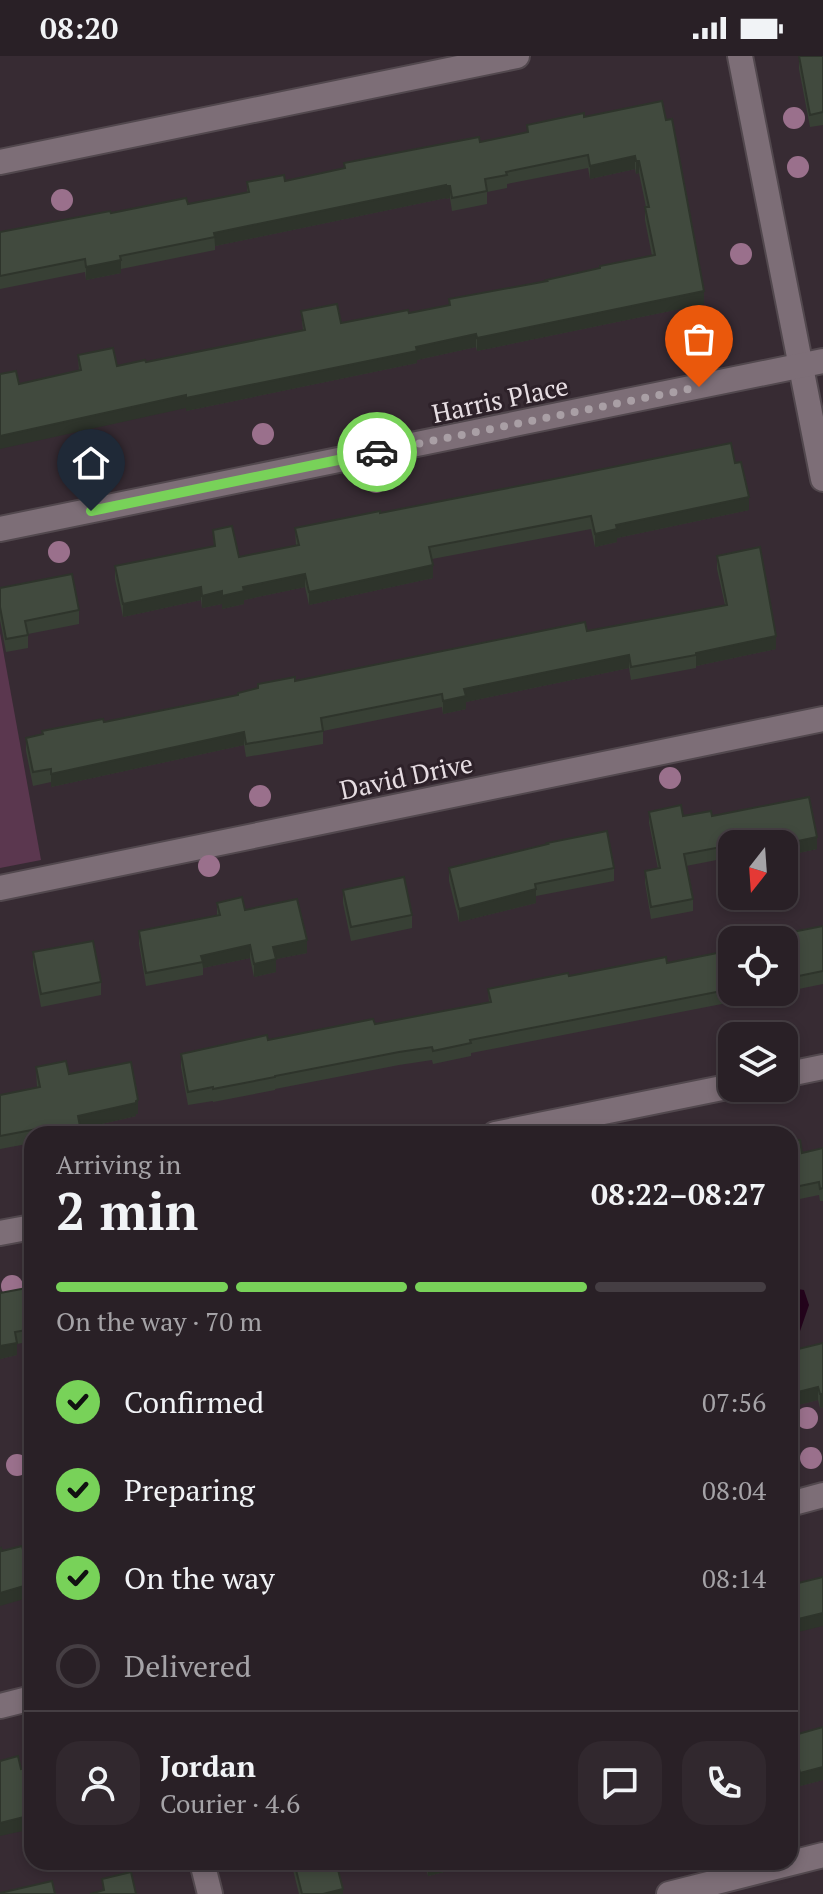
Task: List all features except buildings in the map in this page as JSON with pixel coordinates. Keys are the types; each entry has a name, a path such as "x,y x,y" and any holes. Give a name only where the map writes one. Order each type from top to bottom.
{"street":[{"path":"0,162 517,56"},
{"path":"740,56 812,364 823,479"},
{"name":"Harris Place","path":"0,529 812,364"},
{"name":"David Drive","path":"0,888 823,719"},
{"path":"798,1072 823,1067"},
{"path":"534,1126 718,1089"},
{"path":"0,1233 24,1228"},
{"path":"798,1502 823,1495"},
{"path":"0,1706 24,1700"},
{"path":"798,1861 823,1855"},
{"path":"204,1870 210,1894"},
{"path":"669,1894 764,1870"}],"shaded area":[{"path":"0,633 41,860 0,868"},
{"path":"798,1289 804,1290 809,1305 798,1337"}],"way so far":[{"path":"377,452 699,387"}],"route":[{"path":"91,511 377,452"}]}
